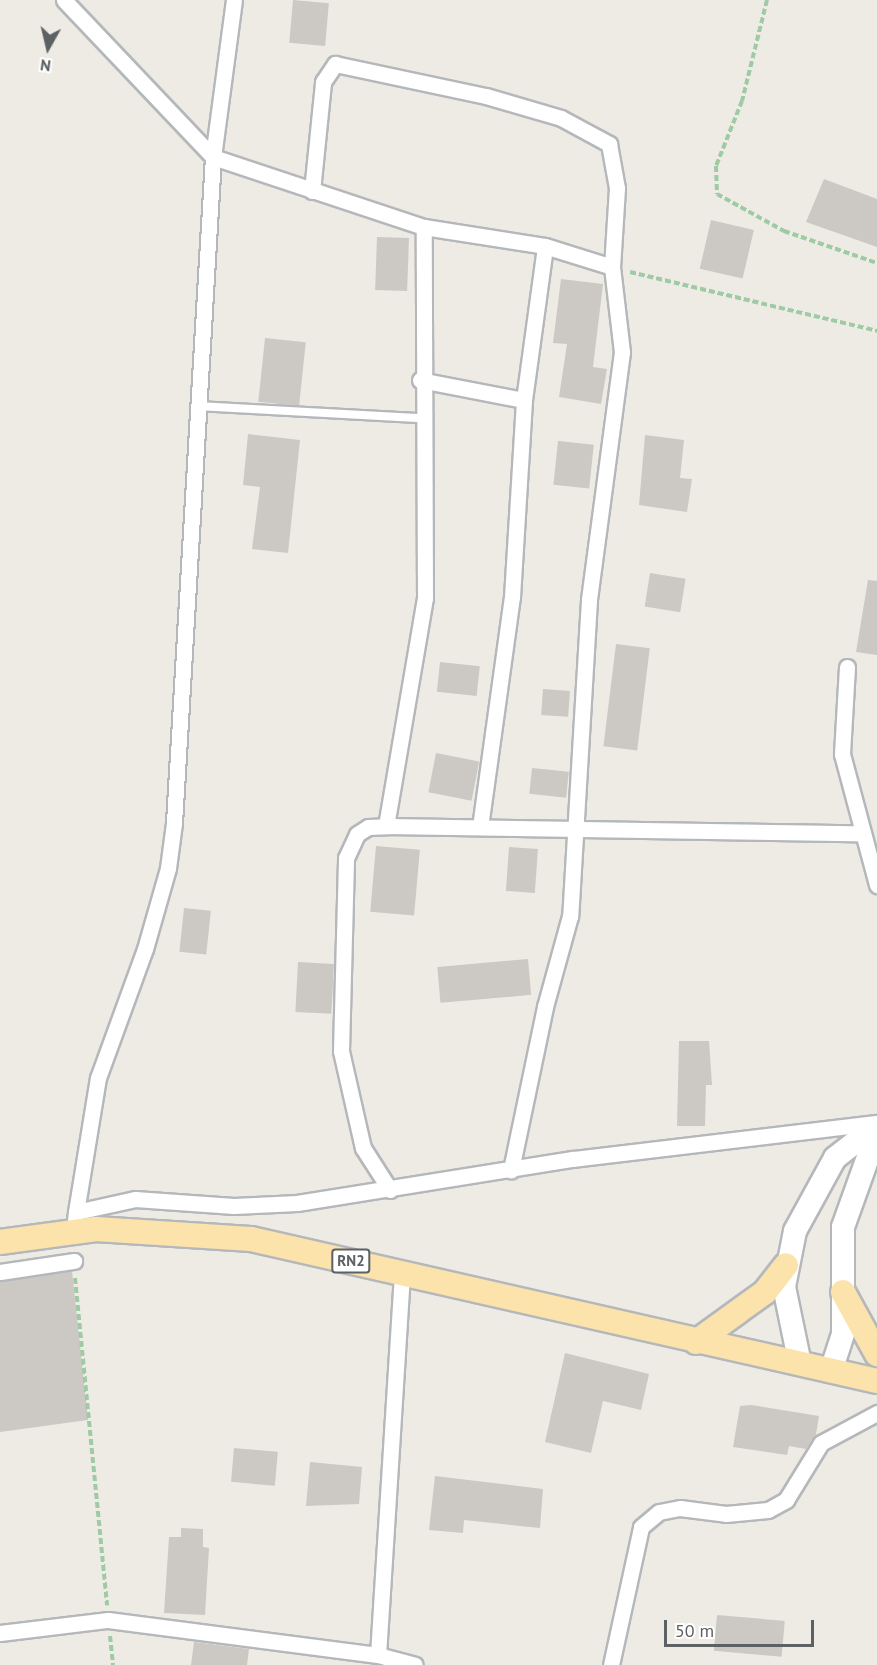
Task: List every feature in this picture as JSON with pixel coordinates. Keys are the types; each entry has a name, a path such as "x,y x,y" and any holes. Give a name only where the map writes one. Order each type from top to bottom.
{"main road":[{"path":"800,1364 785,1307 786,1264 802,1213 827,1167 852,1142 877,1135"},
{"path":"831,1371 843,1333 845,1221 877,1135"},
{"name":"RN2","path":"0,1242 75,1222 192,1231 402,1273 696,1342 877,1381"},
{"path":"696,1342 765,1292 786,1264"},
{"path":"843,1292 877,1354"}],"street":[{"path":"64,0 213,157 424,227 544,246 612,267"},
{"path":"75,1222 98,1078 168,868 182,742 196,406 213,157 234,0"},
{"path":"312,191 324,82 335,64 486,96 561,118 609,144 617,188 612,267 622,352 589,600 570,916 544,1006 511,1170"},
{"path":"386,826 425,598 420,380 424,227"},
{"path":"480,827 512,597 524,400 544,246"},
{"path":"420,380 524,400"},
{"path":"847,666 842,754 877,885"},
{"path":"390,1190 363,1148 348,1096 339,997 346,858 357,834 386,826 862,833"},
{"path":"75,1222 135,1199 234,1206 390,1190 511,1170 877,1123"},
{"path":"0,1272 74,1261"},
{"path":"378,1655 402,1273"},
{"path":"611,1665 641,1527 659,1512 680,1508 726,1514 768,1510 786,1500 821,1443 877,1413"},
{"path":"0,1633 108,1620 378,1655 415,1665"}],"lane":[{"path":"196,406 422,418"}],"path":[{"path":"767,0 742,101 716,166 717,194 784,231 877,263"},
{"path":"612,267 877,331"},
{"path":"74,1261 113,1665"}],"building":[{"path":"293,0 329,3 325,46 289,43"},
{"path":"824,179 877,199 877,247 806,222"},
{"path":"711,220 754,230 743,279 700,269"},
{"path":"377,237 409,238 407,291 375,290"},
{"path":"561,279 603,284 593,367 607,369 601,404 559,397 567,344 553,343"},
{"path":"265,338 306,342 299,406 258,402"},
{"path":"248,434 300,440 288,553 252,549 260,487 243,485"},
{"path":"645,435 684,440 680,478 692,479 687,512 639,505"},
{"path":"558,441 594,445 589,489 553,485"},
{"path":"650,573 686,579 680,612 645,607"},
{"path":"868,580 877,581 877,655 856,652"},
{"path":"616,644 650,648 637,750 603,746"},
{"path":"440,662 480,666 477,696 437,692"},
{"path":"543,689 570,691 568,717 541,715"},
{"path":"436,753 479,761 472,801 428,792"},
{"path":"532,768 569,772 566,798 529,794"},
{"path":"376,846 420,850 414,916 370,912"},
{"path":"509,847 538,849 535,893 506,891"},
{"path":"184,908 211,911 206,955 179,952"},
{"path":"528,959 531,995 440,1003 437,967"},
{"path":"298,962 334,964 331,1014 295,1012"},
{"path":"679,1041 709,1041 712,1085 706,1085 705,1126 677,1126"},
{"path":"72,1271 88,1420 0,1432 0,1282"},
{"path":"565,1353 649,1374 641,1410 603,1401 591,1453 545,1442"},
{"path":"751,1405 819,1416 816,1434 806,1449 789,1446 787,1455 733,1447 740,1406"},
{"path":"234,1448 278,1452 275,1486 231,1482"},
{"path":"310,1462 362,1467 359,1504 306,1506"},
{"path":"435,1476 543,1489 540,1528 464,1520 463,1533 429,1530"},
{"path":"181,1528 203,1529 203,1547 209,1548 205,1615 164,1613 169,1537 181,1537"},
{"path":"717,1615 785,1621 782,1657 714,1651"},
{"path":"194,1642 249,1649 247,1665 191,1665"}]}
